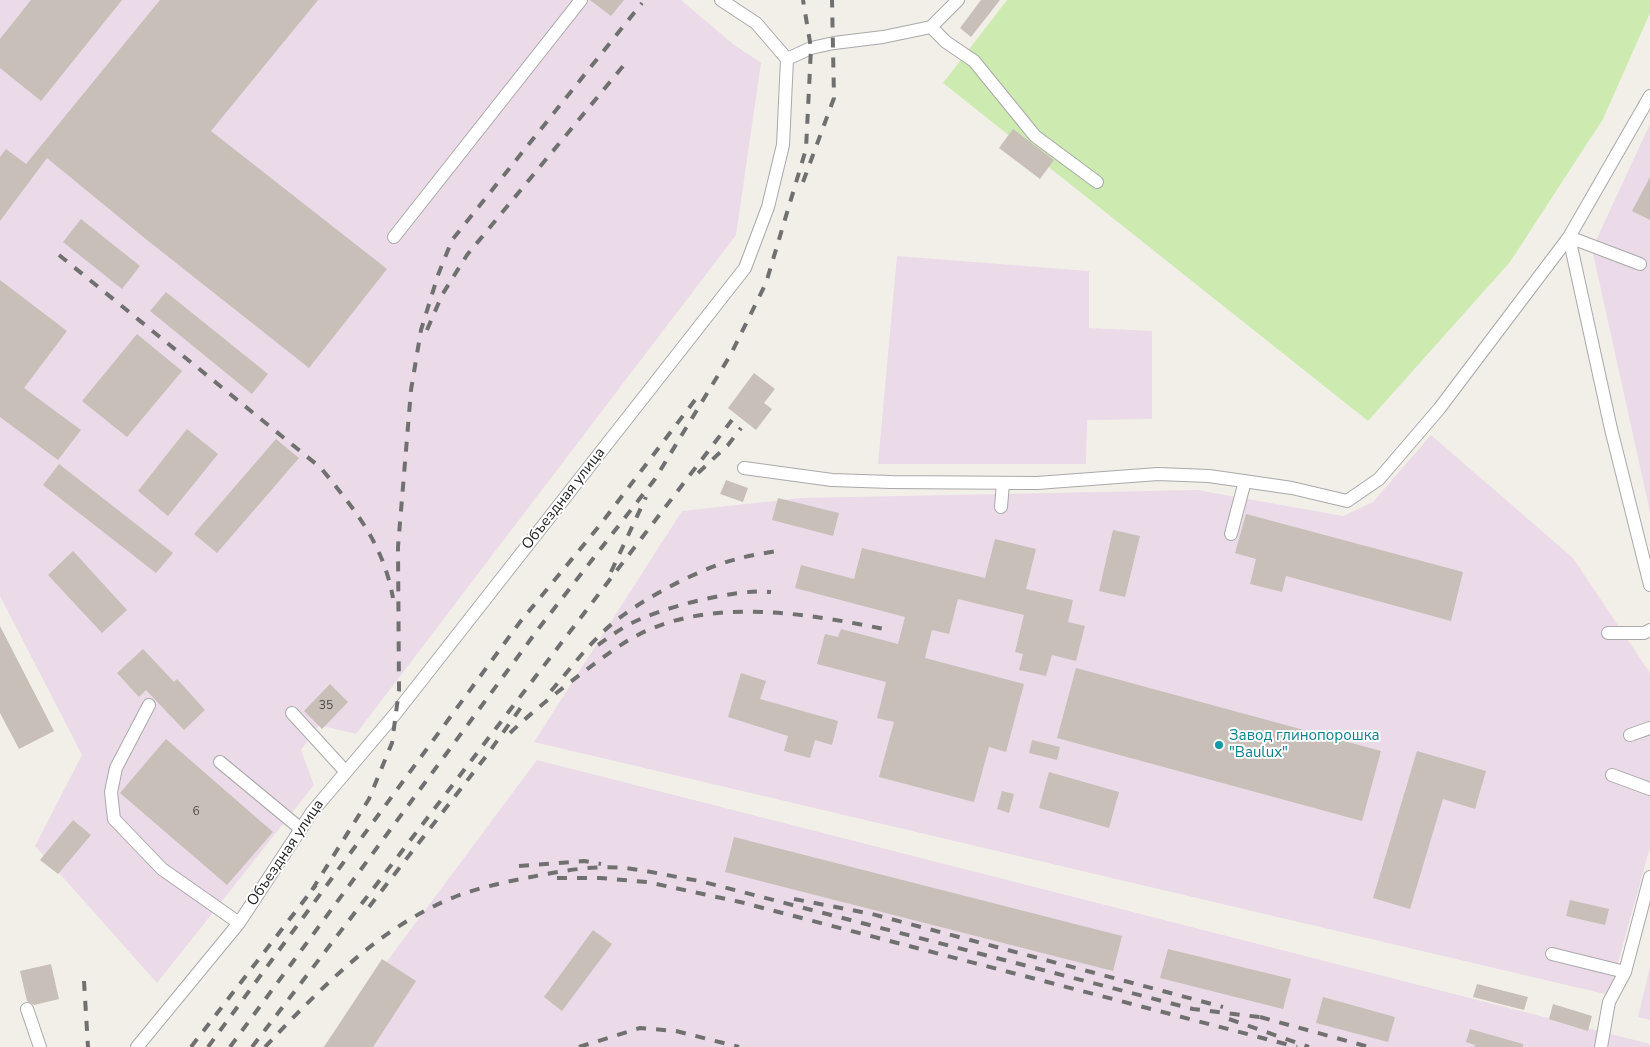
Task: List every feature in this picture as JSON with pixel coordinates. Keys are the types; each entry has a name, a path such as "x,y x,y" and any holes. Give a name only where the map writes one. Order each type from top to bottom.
{"street":[{"path":"394,237 581,0"},
{"path":"722,0 756,22 787,60 811,48 883,37 931,27 958,0"},
{"path":"931,27 946,42 974,61 1035,136 1097,182"},
{"name":"Объездная улица","path":"136,1047 239,923 301,829 396,713 745,268 768,207 784,145 787,60"},
{"path":"744,468 832,480 1003,483 1037,483 1158,474 1209,476 1292,488 1346,500 1379,479 1439,409 1569,237 1650,96"},
{"path":"1569,237 1640,264"},
{"path":"1569,237 1610,429 1650,585"},
{"path":"1231,534 1245,482"},
{"path":"1001,507 1003,483"},
{"path":"1608,633 1644,633 1650,630"},
{"path":"148,705 116,768 111,792 114,819 162,869 239,923"},
{"path":"292,713 346,772"},
{"path":"1630,735 1650,728"},
{"path":"220,762 301,829"},
{"path":"1612,774 1650,789"},
{"path":"1601,1047 1609,1002 1625,972 1650,877"},
{"path":"1552,954 1625,972"},
{"path":"27,1009 40,1047"}],"shaded area":[{"path":"0,0 681,0 733,44 761,63 736,235 356,734 319,725 301,750 314,785 157,983 35,846 82,755 0,596"},
{"path":"1650,124 1650,512 1592,249"},
{"path":"897,256 1089,271 1089,328 1152,331 1152,419 1087,420 1086,464 878,464"},
{"path":"1431,435 1573,558 1650,673 1650,847 1609,995 534,742 682,511 801,498 1197,490 1343,516 1373,502"},
{"path":"537,760 1650,1044 1650,1047 323,1047"},
{"path":"1650,967 1650,1020 1638,1017"}],"green space":[{"path":"1007,0 1650,0 1650,13 1603,119 1510,262 1368,421 943,83"}],"building":[{"path":"31,0 122,0 41,101 0,68 0,39"},
{"path":"160,0 318,0 211,131 387,269 309,368 47,158 0,221 0,157 6,149 26,164"},
{"path":"590,0 624,0 611,16"},
{"path":"981,0 1000,0 971,37 960,28"},
{"path":"1013,129 1054,160 1040,179 999,148"},
{"path":"1650,177 1650,220 1632,211"},
{"path":"81,219 140,266 122,289 63,242"},
{"path":"0,280 67,331 24,388 81,430 58,460 0,417"},
{"path":"166,292 268,374 252,394 150,311"},
{"path":"137,334 182,371 127,437 82,401"},
{"path":"754,373 775,389 764,403 772,409 756,430 728,408"},
{"path":"187,429 218,454 168,516 138,491"},
{"path":"276,439 299,458 217,553 194,534"},
{"path":"59,464 173,553 156,573 43,485"},
{"path":"726,480 748,488 743,502 720,494"},
{"path":"778,498 839,513 833,536 772,520"},
{"path":"1246,514 1463,572 1451,621 1286,576 1282,592 1250,584 1256,559 1235,553"},
{"path":"1113,530 1140,536 1125,597 1099,591"},
{"path":"995,539 1036,549 1026,589 1073,600 1068,622 1085,626 1076,661 1052,655 1046,676 1019,670 1023,654 1015,652 1024,615 958,599 949,634 932,630 925,658 1024,684 1006,752 989,747 974,802 879,777 894,722 877,718 886,682 817,664 825,634 838,637 841,629 898,644 905,617 795,588 801,565 854,579 862,548 985,578"},
{"path":"73,551 127,610 102,633 48,575"},
{"path":"0,626 54,731 19,749 0,713"},
{"path":"143,649 174,682 177,679 205,710 184,730 146,690 139,697 117,673"},
{"name":"Завод глинопорошка \"Baulux\"","path":"1076,668 1381,751 1362,821 1057,738"},
{"path":"741,673 766,681 760,699 838,721 832,745 815,740 810,758 784,751 788,736 728,717"},
{"path":"330,684 348,702 322,729 304,711"},
{"path":"166,739 273,832 227,885 120,793"},
{"path":"1032,740 1060,747 1057,760 1029,753"},
{"path":"1417,751 1486,771 1475,809 1443,799 1410,909 1373,898"},
{"path":"1049,772 1119,792 1109,828 1039,808"},
{"path":"1002,791 1014,794 1009,813 997,809"},
{"path":"73,820 91,835 58,874 40,860"},
{"path":"734,837 1122,936 1113,971 725,872"},
{"path":"1570,900 1609,909 1605,925 1566,916"},
{"path":"593,930 612,944 562,1011 544,997"},
{"path":"1168,949 1291,979 1283,1009 1160,978"},
{"path":"382,959 416,981 373,1047 324,1047"},
{"path":"51,964 59,999 34,1005 27,1001 20,971"},
{"path":"1477,984 1528,997 1524,1010 1473,997"},
{"path":"1323,997 1395,1017 1388,1042 1316,1023"},
{"path":"1553,1004 1592,1016 1588,1031 1549,1019"},
{"path":"1470,1029 1523,1044 1523,1047 1474,1047 1475,1045 1466,1042"}],"railway":[{"path":"230,1047 539,628 655,479 731,354 766,283 806,149 811,48 803,0"},
{"path":"803,182 834,98 832,0"},
{"path":"312,890 369,799 392,743 399,690 398,547 411,390 421,330 438,275 452,240 642,3"},
{"path":"427,330 442,295 467,255 624,65"},
{"path":"59,255 321,468 356,513 375,544 382,560 393,598"},
{"path":"208,1047 520,622 600,525 695,400"},
{"path":"252,1047 732,420"},
{"path":"698,473 728,445 741,428"},
{"path":"611,572 646,497"},
{"path":"551,691 600,635 618,619 644,601 691,576 723,563 782,550"},
{"path":"598,645 628,625 678,606 738,593 771,592"},
{"path":"510,733 528,716 615,649 646,631 674,621 703,615 764,612 825,618 884,629"},
{"path":"369,907 487,755 522,706"},
{"path":"519,866 584,861 601,864"},
{"path":"265,1047 330,981 353,961 377,941 429,909 457,896 494,885 554,873 601,867 634,869 700,881 1193,1009 1267,1018"},
{"path":"557,878 600,878 647,882 740,902 1297,1047"},
{"path":"191,1047 316,885"},
{"path":"794,899 872,914 1223,1007"},
{"path":"84,981 88,1047"},
{"path":"1260,1017 1369,1047"},
{"path":"1229,1019 1309,1047"},
{"path":"579,1047 640,1028 676,1031 739,1047"}],"place":[{"name":"Завод глинопорошка \"Baulux\"","path":"1219,745"}]}
